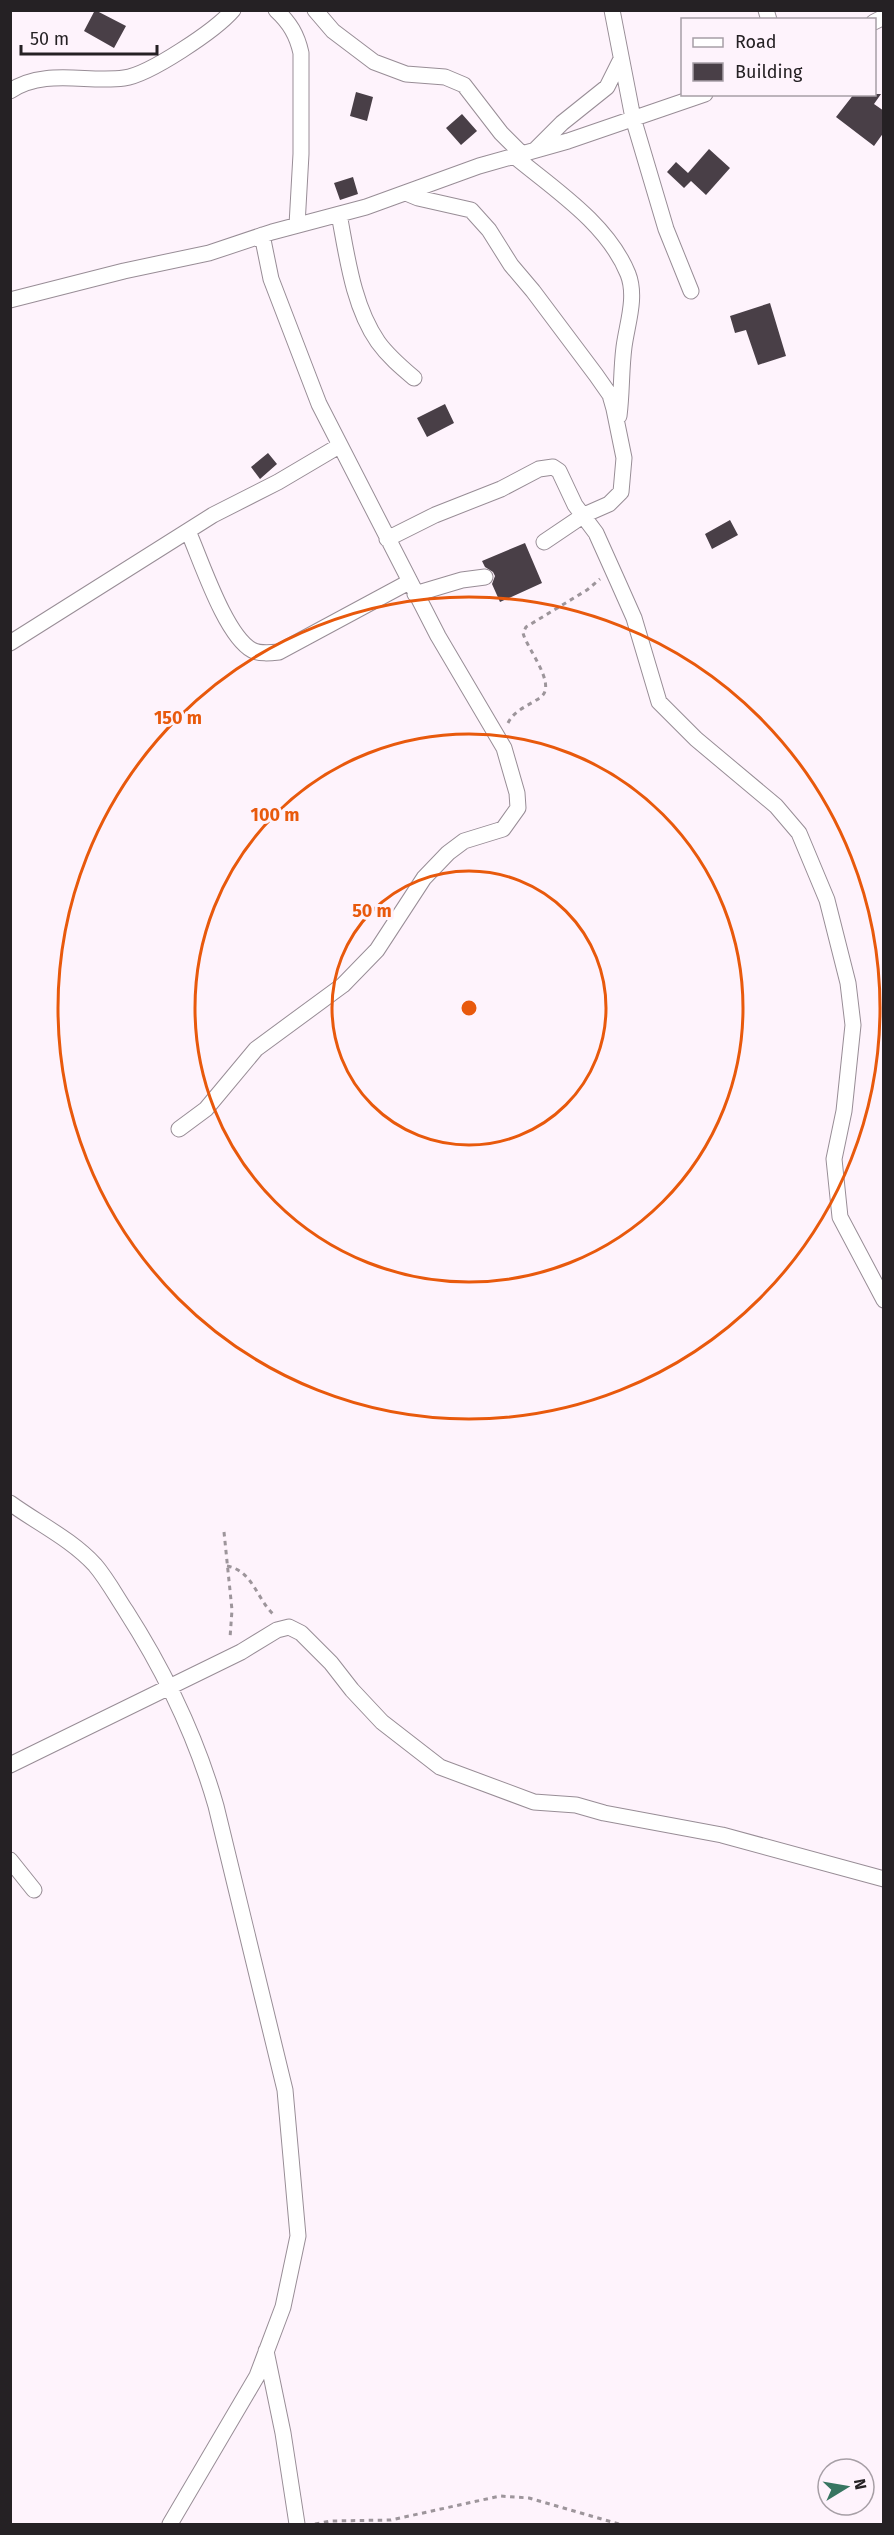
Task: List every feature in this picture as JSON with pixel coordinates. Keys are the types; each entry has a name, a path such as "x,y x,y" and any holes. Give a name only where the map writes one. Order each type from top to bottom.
{"street":[{"path":"10,91 41,80 67,78 105,80 138,75 158,66 228,16 233,10"},
{"path":"276,10 289,22 301,53 301,154 297,225"},
{"path":"315,10 333,31 374,62 406,74 445,77 464,85 501,133 608,240 628,274 631,301 624,349 618,428"},
{"path":"612,10 633,118 666,229 691,291"},
{"path":"523,154 608,87 621,59"},
{"path":"10,300 124,271 208,253 262,235 339,214 699,96"},
{"path":"406,192 432,202 462,206 471,210 481,220 511,265 610,395 624,458 621,492 609,504 584,515 544,542"},
{"path":"339,214 353,281 368,321 394,361 414,378"},
{"path":"179,1129 206,1109 256,1049 343,985 377,950 424,878 448,852 464,841 503,829 518,808 517,793 502,744 412,588 319,404 271,279 262,235"},
{"path":"10,644 188,531 339,446"},
{"path":"387,539 435,515 465,505 547,466 553,466 559,471 575,505 596,533 634,618 659,702 704,747 776,806 799,833 827,900 848,983 853,1025 844,1111 834,1159 840,1217 884,1300"},
{"path":"188,531 227,621 241,641 253,651 279,652 412,588 485,577"},
{"path":"10,1503 51,1528 95,1566 143,1638 183,1714 207,1776 285,2090 298,2236 283,2307 256,2376 170,2524"},
{"path":"10,1765 226,1660 277,1630 291,1628 301,1633 331,1663 382,1722 440,1767 534,1802 576,1805 604,1814 722,1835 884,1879"},
{"path":"10,1860 34,1890"},
{"path":"266,2351 283,2433 297,2524"}],"path":[{"path":"502,744 510,719 518,711 544,695 546,688 541,668 526,644 523,633 526,627 598,582 609,562"},
{"path":"224,1532 233,1618 226,1660"},
{"path":"227,1566 244,1573 267,1608 291,1628"},
{"path":"315,2524 331,2521 391,2520 500,2496 529,2498 619,2524"}],"building":[{"path":"95,10 126,26 114,48 84,31"},
{"path":"356,92 373,97 367,121 350,116"},
{"path":"881,94 874,104 884,111 884,132 874,146 836,117 852,96"},
{"path":"462,114 477,131 461,145 446,128"},
{"path":"709,149 730,168 706,195 691,181 684,188 667,172 676,162 688,173"},
{"path":"353,177 358,194 340,200 334,183"},
{"path":"770,303 786,356 758,365 746,330 735,333 730,316"},
{"path":"445,404 454,423 427,437 417,418"},
{"path":"268,453 277,464 260,479 251,467"},
{"path":"730,520 738,535 712,549 705,534"},
{"path":"525,543 542,583 500,602 492,584 495,576 482,561"}]}
